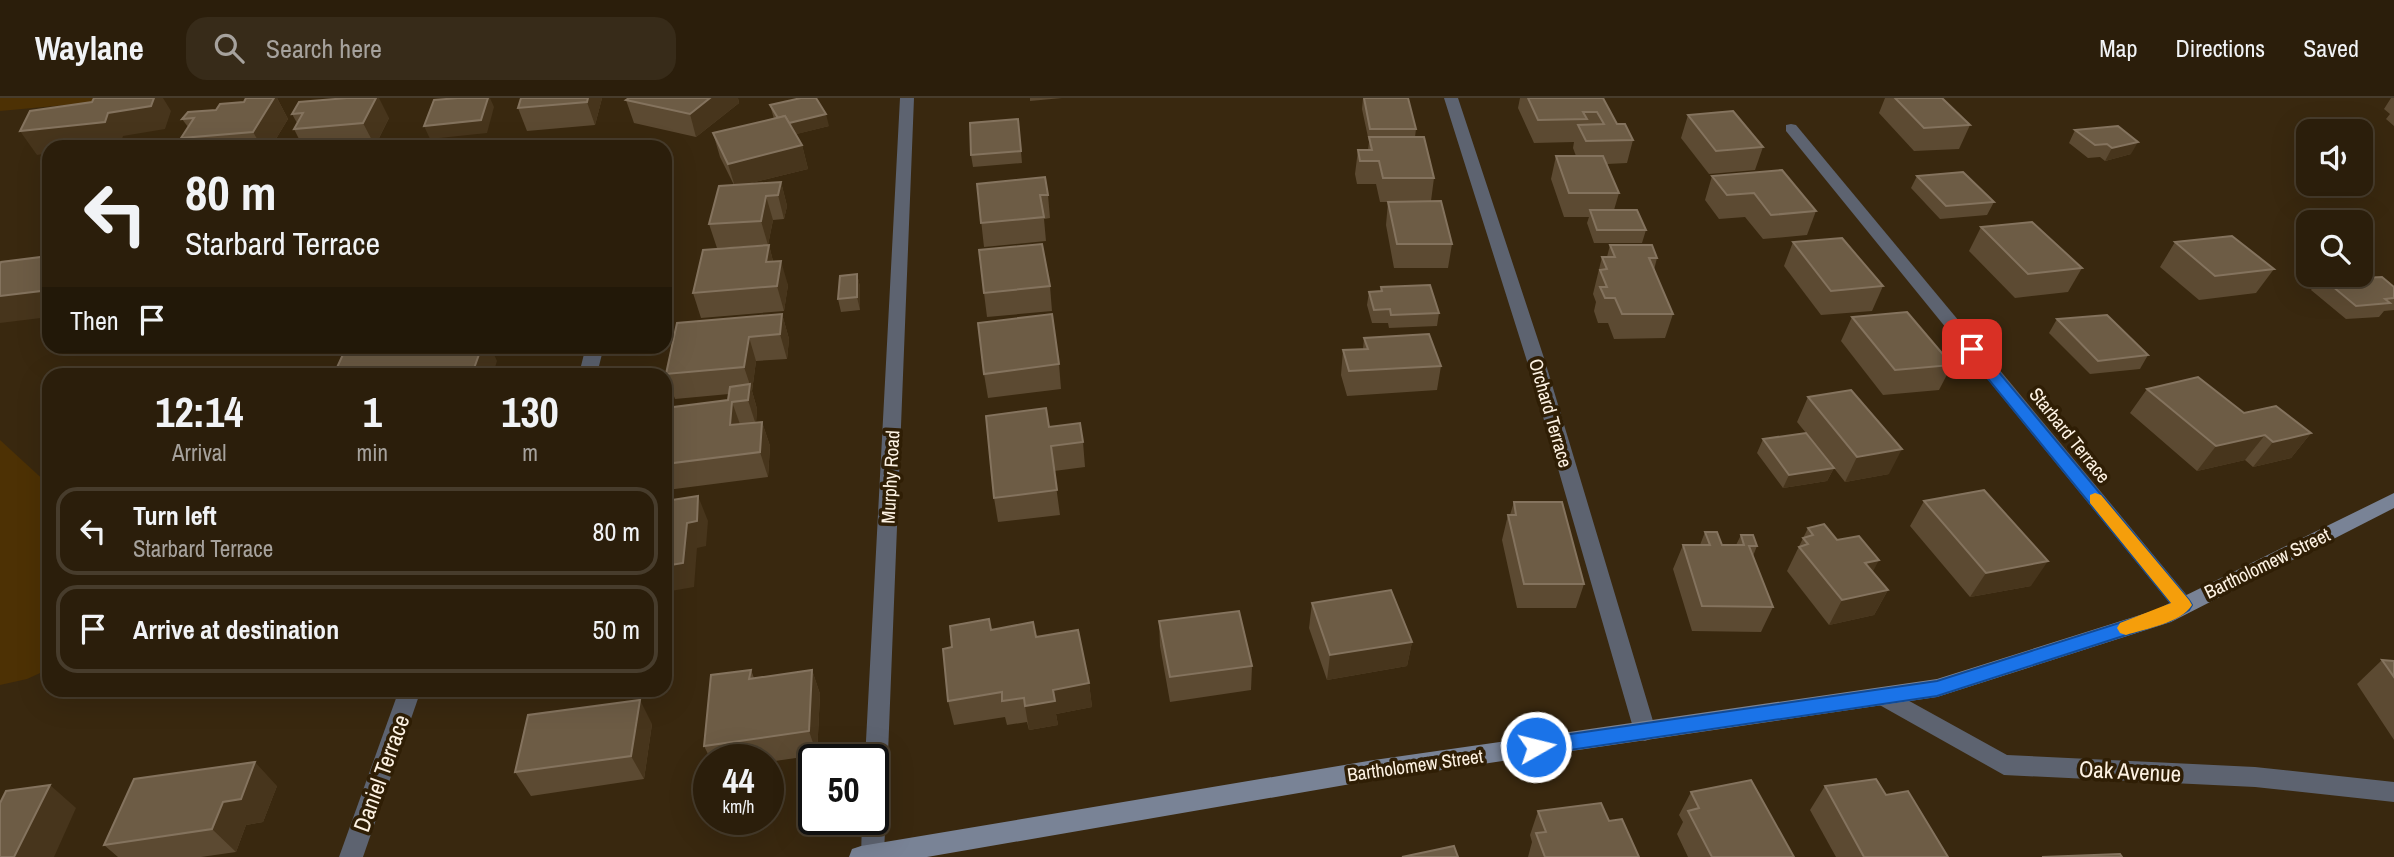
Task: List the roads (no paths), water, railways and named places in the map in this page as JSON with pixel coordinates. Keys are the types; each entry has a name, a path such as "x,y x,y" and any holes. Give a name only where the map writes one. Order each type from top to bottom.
{"main road":[{"name":"Bartholomew Street","path":"867,856 1374,770 1937,688 2163,616 2394,500"}],"street":[{"name":"Murphy Road","path":"867,856 907,98"},
{"name":"Orchard Terrace","path":"1451,98 1535,358 1645,731"},
{"name":"Starbard Terrace","path":"1791,128 2183,605"},
{"name":"Oak Avenue","path":"1884,696 2004,765 2255,777 2394,792"},
{"name":"Daniel Terrace","path":"351,857 408,697"}]}
